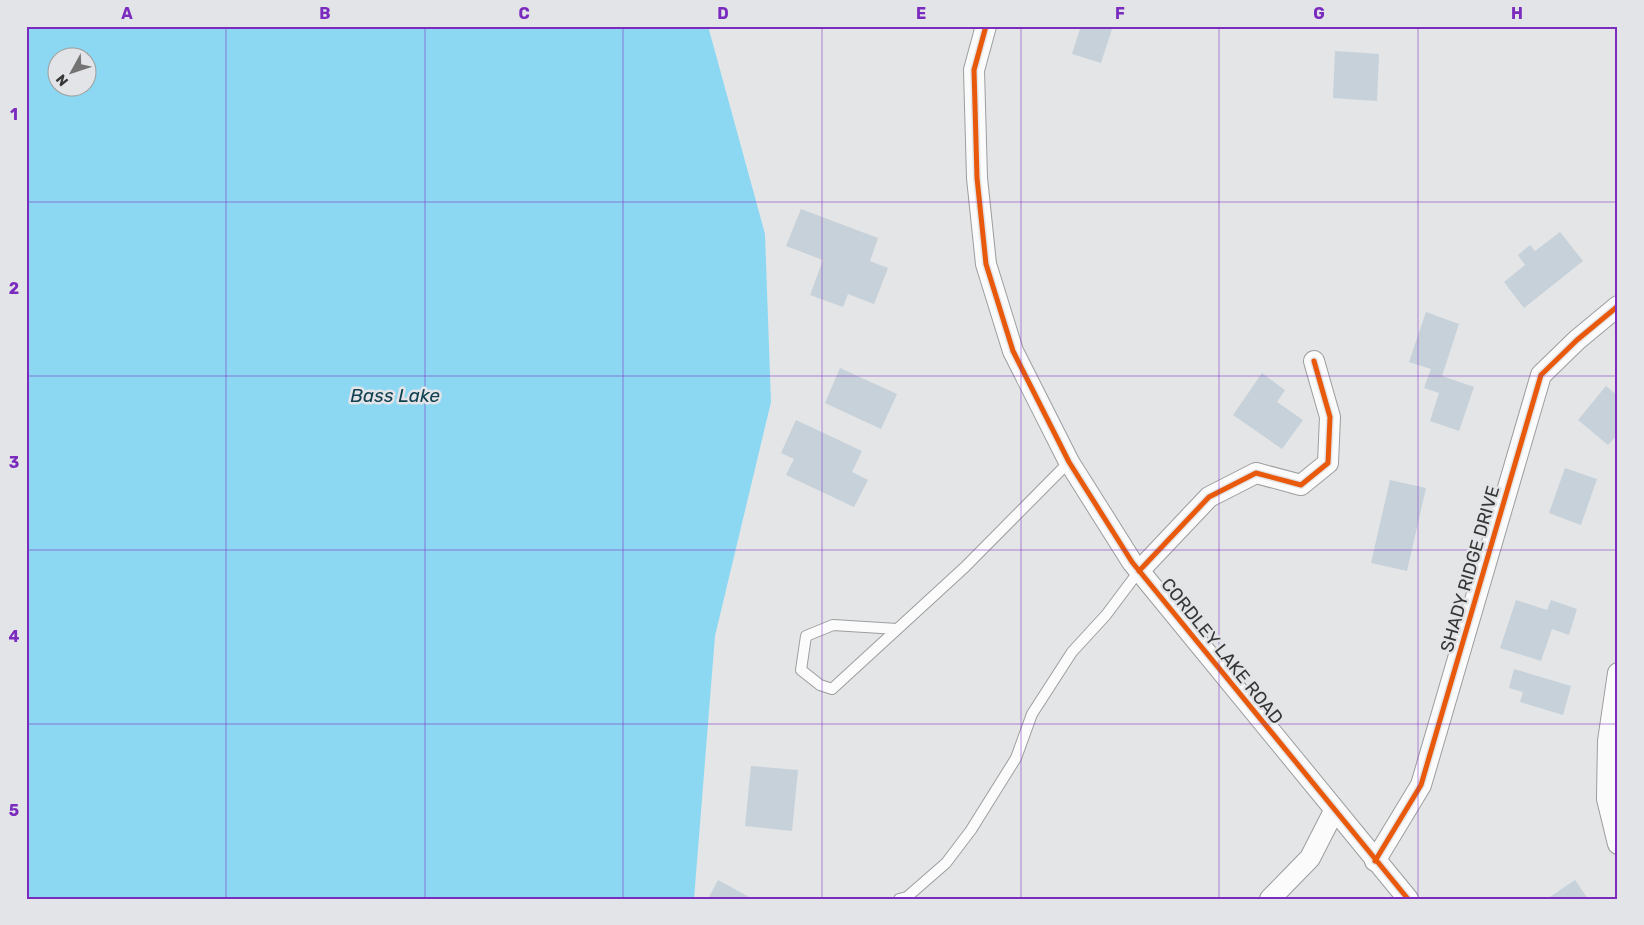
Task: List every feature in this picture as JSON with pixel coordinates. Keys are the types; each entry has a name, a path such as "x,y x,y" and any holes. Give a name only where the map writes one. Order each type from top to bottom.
{"street":[{"name":"CORDLEY LAKE ROAD","path":"986,26 974,70 977,178 986,264 1013,351 1069,462 1139,570 1334,811 1408,899"},
{"name":"SHADY RIDGE DRIVE","path":"1375,861 1420,785 1541,375 1577,340 1618,306"},
{"path":"1139,570 1209,497 1256,473 1301,486 1328,463 1330,417 1314,361"},
{"path":"1618,673 1608,741 1607,799 1618,844"},
{"path":"1270,899 1310,858 1334,811"}],"lane":[{"path":"897,629 833,625 806,636 801,670 820,686 832,689 965,568 1069,462"},
{"path":"899,899 908,897 946,863 971,830 1016,758 1032,714 1072,652 1106,615 1139,570"}],"water":[{"name":"Bass Lake","path":"26,26 708,26 765,234 771,402 715,636 694,899 26,899"}],"building":[{"path":"1081,26 1113,26 1101,63 1072,54"},
{"path":"1335,51 1379,54 1377,101 1333,98"},
{"path":"801,209 878,238 870,261 888,268 874,304 848,294 843,307 810,295 823,260 786,246"},
{"path":"1560,232 1583,261 1524,308 1504,282 1525,265 1518,255 1530,245 1535,251"},
{"path":"1426,312 1459,324 1442,376 1474,387 1459,431 1430,421 1439,393 1424,388 1431,369 1409,362"},
{"path":"840,368 897,394 881,429 825,403"},
{"path":"1262,373 1285,390 1277,402 1303,420 1282,449 1233,415"},
{"path":"1606,386 1618,396 1618,434 1608,445 1578,420"},
{"path":"796,420 862,451 852,472 868,480 854,507 786,475 794,459 781,453"},
{"path":"1565,468 1597,479 1581,525 1549,513"},
{"path":"1390,480 1426,488 1407,571 1371,563"},
{"path":"1516,600 1547,610 1551,600 1577,609 1569,635 1552,629 1541,661 1500,648"},
{"path":"1514,669 1571,686 1563,715 1520,702 1523,692 1509,688"},
{"path":"751,766 798,770 792,831 745,826"},
{"path":"718,880 753,899 708,899"},
{"path":"1575,880 1588,899 1547,899"}],"cycle path":[{"path":"986,26 974,70 977,178 986,264 1013,351 1069,462 1132,562 1408,899"},
{"path":"1375,861 1421,785 1541,375 1577,340 1618,306"},
{"path":"1139,571 1209,497 1256,473 1301,485 1328,463 1330,417 1314,361"}]}
